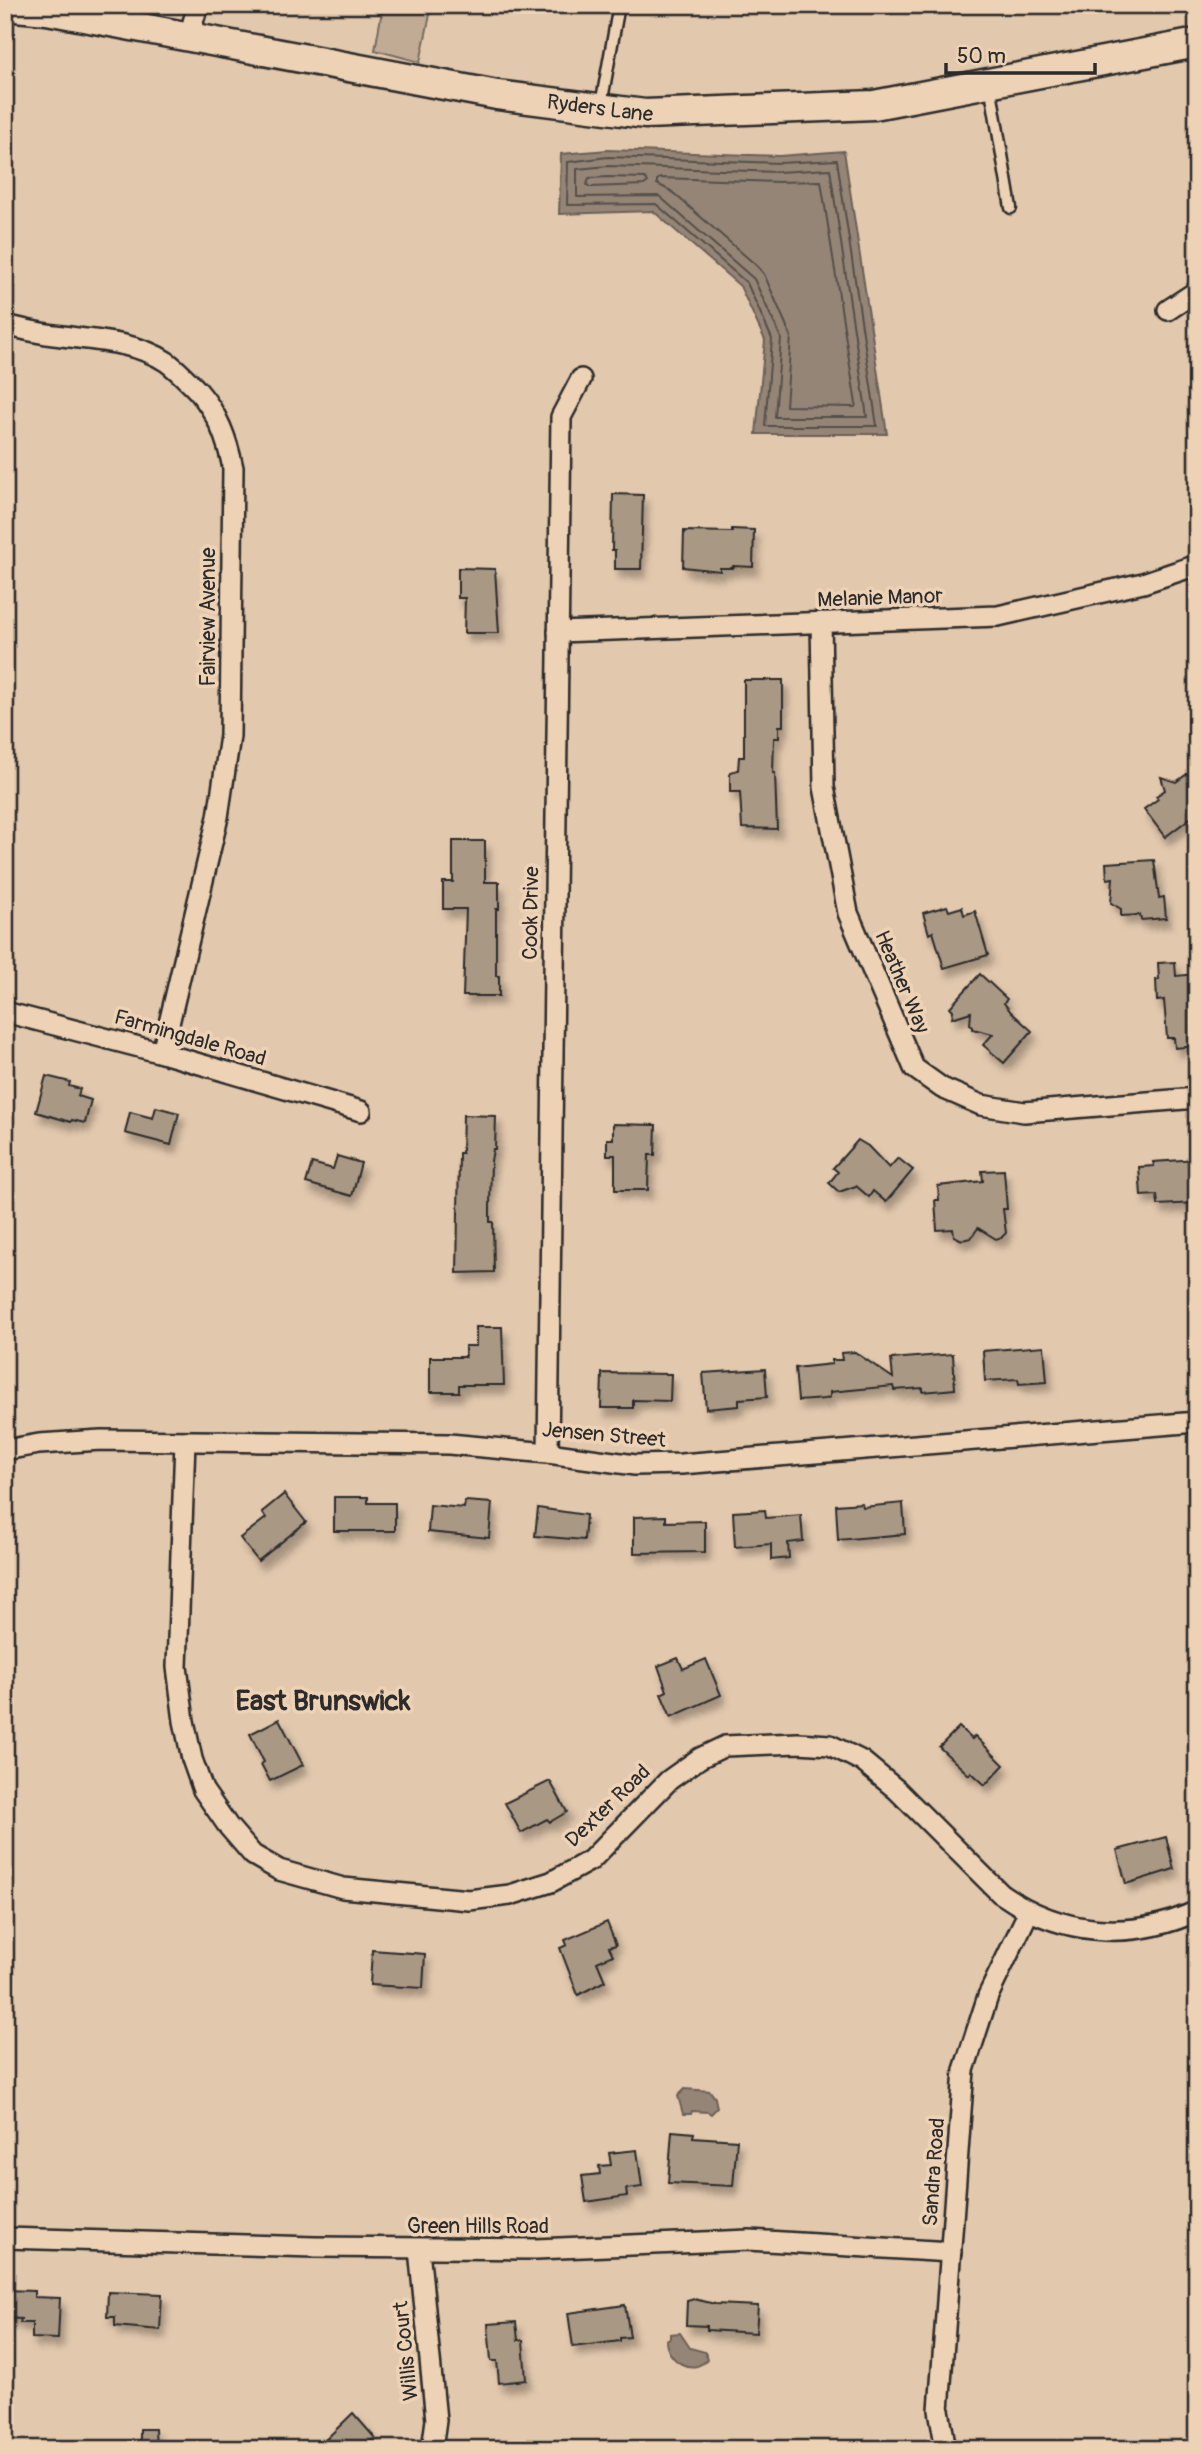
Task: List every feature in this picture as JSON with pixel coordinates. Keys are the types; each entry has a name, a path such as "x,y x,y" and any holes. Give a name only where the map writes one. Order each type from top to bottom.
{"main road":[{"name":"Ryders Lane","path":"5,6 47,9 497,95 645,114 874,105 1197,43"}],"street":[{"path":"189,36 198,5"},
{"path":"1167,310 1197,291"},
{"name":"Fairview Avenue","path":"5,325 123,346 165,361 187,379 208,403 229,448 233,468 230,736 218,817 162,1053"},
{"name":"Cook Drive","path":"548,1452 561,417 581,379"},
{"name":"Melanie Manor","path":"558,632 998,617 1143,583 1197,565"},
{"name":"Heather Way","path":"821,622 824,787 848,913 914,1068 942,1088 981,1105 1024,1112 1197,1098"},
{"name":"Farmingdale Road","path":"5,1012 162,1053 361,1111"},
{"name":"Jensen Street","path":"5,1450 39,1444 102,1440 449,1444 548,1452 635,1465 681,1464 1197,1422"},
{"name":"Dexter Road","path":"185,1441 177,1667 192,1759 203,1790 228,1826 253,1855 279,1870 343,1888 469,1900 510,1895 551,1882 591,1860 669,1780 700,1758 725,1746 798,1743 830,1745 862,1761 897,1790 963,1854 985,1880 1029,1911 1068,1926 1116,1931 1164,1924 1197,1911"},
{"name":"Sandra Road","path":"946,2449 939,2410 964,2070 988,1996 1029,1911"},
{"name":"Green Hills Road","path":"5,2238 419,2249 536,2249 750,2240 951,2252"},
{"name":"Willis Court","path":"419,2249 436,2420 432,2449"}],"lane":[{"path":"600,108 619,5"},
{"path":"990,83 1011,208"}],"shaded area":[{"path":"383,5 432,5 420,62 375,50"}],"water":[{"path":"608,150 779,156 844,151 887,434 756,434 765,340 740,286 653,211 559,214 561,154"},
{"path":"685,2089 710,2091 717,2108 711,2114 692,2111 691,2114 683,2114 678,2096"},
{"path":"680,2333 690,2348 705,2352 707,2359 695,2366 681,2364 675,2360 666,2340 670,2338 670,2334"}],"building":[{"path":"613,494 643,495 641,569 615,569 615,550 612,550"},
{"path":"732,529 754,530 753,567 733,566 720,568 720,571 683,567 684,531 732,532"},
{"path":"458,568 495,569 499,633 464,633 465,598 458,598"},
{"path":"744,680 783,680 783,726 779,726 779,738 774,738 773,773 777,829 742,828 740,792 730,792 730,772 738,770 739,757 744,757"},
{"path":"1187,774 1197,787 1197,813 1165,837 1144,809 1165,790 1161,777 1176,782"},
{"path":"453,841 485,841 485,882 499,882 499,909 496,909 496,976 499,976 499,996 463,996 466,909 443,909 443,882 453,882"},
{"path":"1154,860 1159,898 1164,897 1166,918 1141,920 1140,915 1121,916 1121,909 1111,903 1113,878 1107,879 1106,863"},
{"path":"947,906 949,911 962,907 964,915 975,911 988,955 944,968 933,932 929,934 923,913"},
{"path":"1175,962 1176,976 1197,974 1197,1046 1175,1048 1174,1038 1167,1038 1164,1000 1157,1001 1158,963"},
{"path":"980,974 1007,999 1004,1003 1011,1012 1032,1031 1004,1063 983,1045 993,1034 973,1029 970,1025 971,1012 952,1018 953,1010 950,1007"},
{"path":"46,1076 70,1082 69,1086 80,1089 78,1096 91,1100 85,1123 36,1112"},
{"path":"156,1107 179,1113 171,1145 125,1133 130,1112 153,1118"},
{"path":"463,1115 496,1116 490,1208 490,1222 493,1222 494,1272 457,1273 459,1153 462,1153"},
{"path":"613,1124 656,1125 655,1155 649,1155 648,1190 615,1190 615,1155 607,1155 607,1139 613,1139"},
{"path":"858,1140 868,1146 889,1168 898,1158 913,1170 886,1202 873,1191 869,1197 856,1186 839,1192 829,1183 838,1172 833,1168"},
{"path":"337,1156 361,1163 352,1196 306,1183 312,1163 333,1169"},
{"path":"1197,1159 1197,1203 1158,1205 1157,1195 1141,1196 1139,1167 1154,1166 1153,1162"},
{"path":"1004,1170 1007,1209 1003,1209 1006,1233 1002,1237 996,1239 978,1228 971,1238 962,1240 954,1236 953,1229 937,1230 935,1200 939,1200 938,1186 983,1181 982,1171"},
{"path":"476,1327 502,1327 504,1385 459,1385 459,1392 430,1392 430,1357 465,1357 465,1346 476,1346"},
{"path":"1044,1346 1047,1382 1019,1384 1018,1379 985,1381 983,1351"},
{"path":"855,1352 893,1378 891,1359 953,1354 955,1389 923,1392 923,1388 894,1390 893,1386 830,1392 830,1397 825,1399 798,1401 795,1368 832,1364 832,1360 842,1360 841,1353"},
{"path":"765,1369 767,1397 739,1399 739,1406 706,1409 703,1373"},
{"path":"602,1373 671,1374 670,1401 633,1400 633,1408 601,1408"},
{"path":"284,1494 306,1522 258,1561 240,1538 266,1518 262,1512"},
{"path":"334,1497 368,1497 368,1503 395,1503 395,1531 334,1531"},
{"path":"465,1501 492,1503 489,1538 428,1532 430,1505 464,1508"},
{"path":"862,1503 863,1507 903,1503 905,1534 838,1540 836,1505"},
{"path":"538,1508 586,1515 584,1540 535,1536"},
{"path":"765,1510 766,1518 801,1515 803,1541 788,1543 789,1558 771,1560 771,1544 735,1547 733,1512"},
{"path":"666,1516 666,1522 705,1521 705,1552 634,1553 634,1517"},
{"path":"678,1658 683,1669 706,1659 721,1695 671,1717 661,1694 667,1691 658,1666"},
{"path":"279,1719 303,1765 270,1781 250,1734"},
{"path":"959,1727 972,1739 975,1736 1004,1765 985,1785 971,1772 969,1775 939,1747"},
{"path":"550,1781 567,1812 521,1833 505,1803"},
{"path":"1166,1837 1174,1869 1126,1884 1117,1850"},
{"path":"607,1922 616,1945 609,1947 613,1955 597,1962 605,1981 578,1995 560,1948 567,1945 565,1940"},
{"path":"372,1950 425,1954 423,1988 370,1985"},
{"path":"672,2131 694,2133 693,2137 737,2140 733,2186 668,2183"},
{"path":"637,2150 642,2187 626,2189 627,2196 586,2202 582,2176 600,2174 599,2166 611,2165 609,2153"},
{"path":"5,2290 34,2291 34,2297 60,2298 58,2339 32,2338 32,2323 20,2323 21,2319 5,2318"},
{"path":"108,2292 162,2294 160,2330 115,2326 115,2317 107,2317"},
{"path":"694,2299 715,2304 758,2306 756,2333 707,2330 707,2326 686,2325 687,2301"},
{"path":"625,2305 630,2337 620,2338 620,2341 573,2347 568,2313"},
{"path":"516,2322 518,2340 523,2340 526,2380 499,2383 497,2361 491,2361 488,2324"},
{"path":"353,2413 375,2438 363,2449 316,2449"},
{"path":"140,2429 155,2429 156,2449 140,2449"}],"district":[{"name":"East Brunswick","path":"323,1701"}]}
